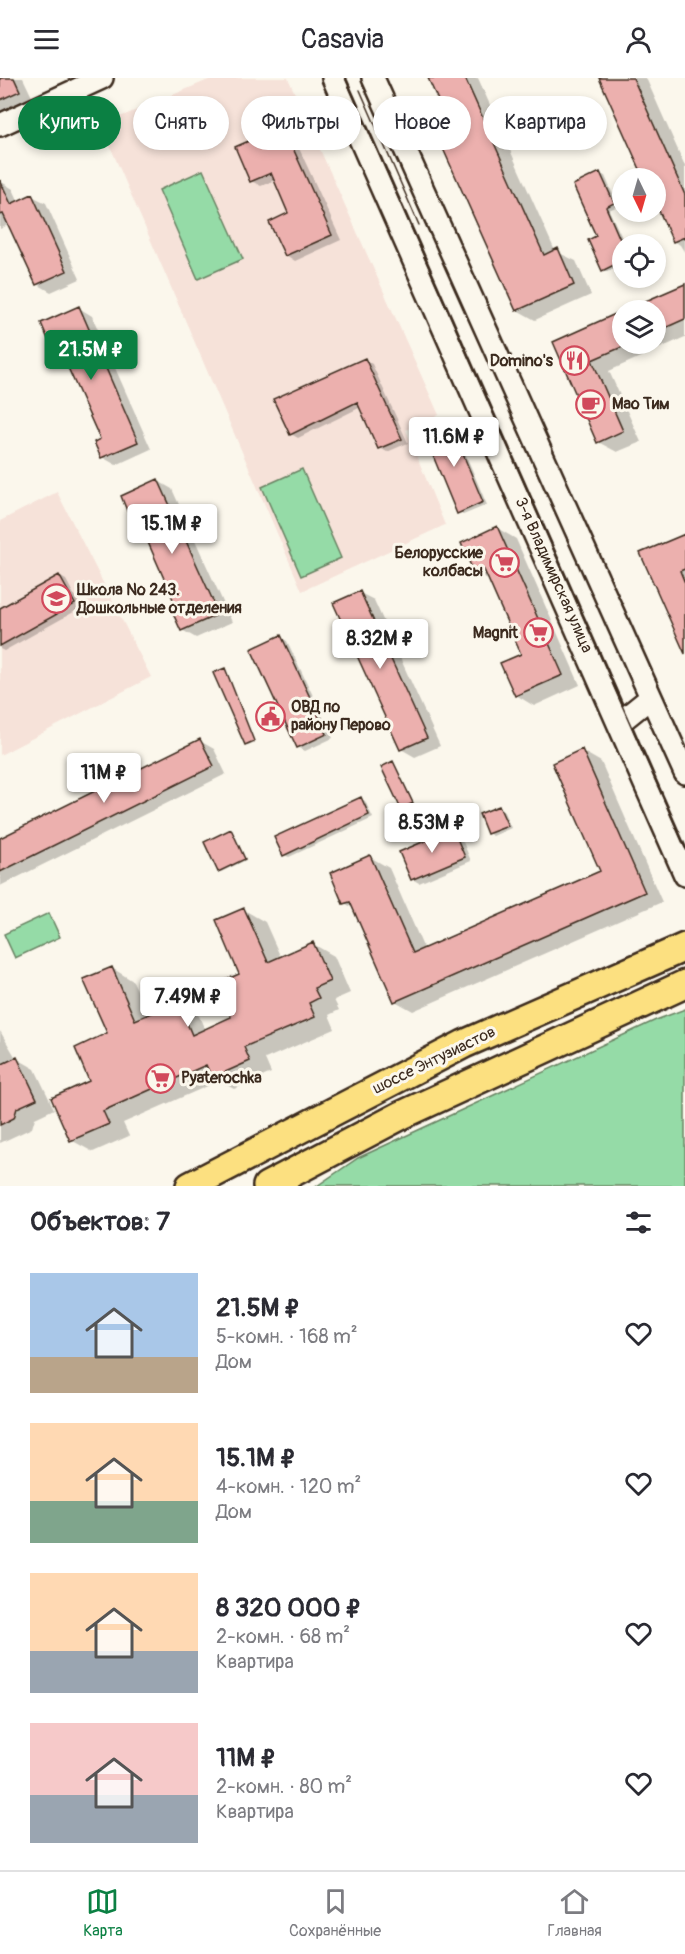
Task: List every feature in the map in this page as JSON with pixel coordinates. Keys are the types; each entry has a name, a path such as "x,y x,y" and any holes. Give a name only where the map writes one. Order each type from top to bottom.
{"main road":[{"name":"шоссе Энтузиастов","path":"190,1186 464,1044 682,945"},
{"path":"267,1186 411,1110 685,984"}],"street":[{"path":"0,125 102,78"},
{"name":"3-я Владимирская улица","path":"333,78 685,875"},
{"path":"373,78 685,773"},
{"path":"619,723 650,698"}],"shaded area":[{"path":"213,78 288,78 296,96 241,96 241,150 320,150 439,415 406,430 445,525 302,591 112,150 121,150 121,117 133,112 133,150 229,150 229,96 170,96"},
{"name":"Школа № 243. Дошкольные отделения","path":"57,492 151,677 0,755 0,521"}],"green space":[{"path":"203,170 243,259 198,279 159,190"},
{"path":"302,469 341,558 301,576 262,487"},
{"path":"49,913 60,937 15,958 4,934"},
{"path":"685,1009 685,1186 317,1186 358,1158 656,1020"}],"building":[{"path":"0,78 14,78 20,91 0,100"},
{"path":"428,78 465,78 483,118 483,150 497,150 544,255 558,248 574,285 516,311 444,150 471,150 471,96 436,96"},
{"path":"599,78 633,78 685,195 685,237 673,242 664,222 666,222 666,168 640,168"},
{"path":"241,144 241,150 294,150 332,235 285,256 269,222 288,213 271,173 250,182 235,147"},
{"path":"600,172 612,199 612,204 606,207 618,234 612,234 612,266 602,271 588,240 596,236 573,185"},
{"path":"0,180 11,204 32,194 67,271 36,285 3,214 0,215"},
{"path":"685,284 685,319 666,328 666,300 648,300"},
{"path":"79,306 138,442 101,458 94,442 100,439 56,341 50,344 41,323"},
{"path":"612,315 612,351 592,360 623,431 597,443 553,342"},
{"path":"365,358 402,439 378,449 357,402 290,435 273,399"},
{"path":"450,423 483,502 457,514 424,434"},
{"path":"158,479 219,614 181,631 171,609 176,606 136,515 130,518 121,496"},
{"path":"497,526 563,675 515,696 500,663 521,654 484,570 474,573 461,543"},
{"path":"685,534 685,569 680,571 685,583 685,654 640,553"},
{"path":"59,575 75,604 0,646 0,608"},
{"path":"360,591 427,738 400,750 333,603"},
{"path":"281,635 327,734 297,748 251,649"},
{"path":"225,668 254,741 245,745 213,673"},
{"path":"200,739 214,766 0,872 0,838"},
{"path":"582,749 645,892 394,1002 350,902 343,904 330,873 370,855 413,953 600,871 552,763"},
{"path":"393,761 413,803 401,809 381,767"},
{"path":"361,797 369,815 283,856 274,837"},
{"path":"499,806 508,826 487,834 479,814"},
{"path":"231,829 245,859 218,872 204,842"},
{"path":"453,829 465,857 411,880 399,852"},
{"path":"244,908 268,962 313,942 330,981 314,988 319,998 309,1003 315,1017 244,1047 250,1061 212,1078 206,1065 103,1111 109,1124 70,1141 51,1098 89,1081 75,1048 107,1033 83,979 112,967 135,1020 178,1002 192,1035 231,1017 216,984 239,974 216,920"},
{"path":"17,1057 37,1099 17,1108 14,1118 0,1125 0,1065"}],"tram line":[{"path":"345,78 685,848"},
{"path":"360,90 419,225"}],"place":[{"name":"Domino's","path":"574,361"},
{"name":"Мао Тим","path":"591,404"},
{"name":"Белорусские колбасы","path":"504,562"},
{"name":"Школа № 243. Дошкольные отделения","path":"56,599"},
{"name":"Magnit","path":"539,633"},
{"name":"ОВД по району Перово","path":"270,716"},
{"name":"Pyaterochka","path":"160,1078"}]}
